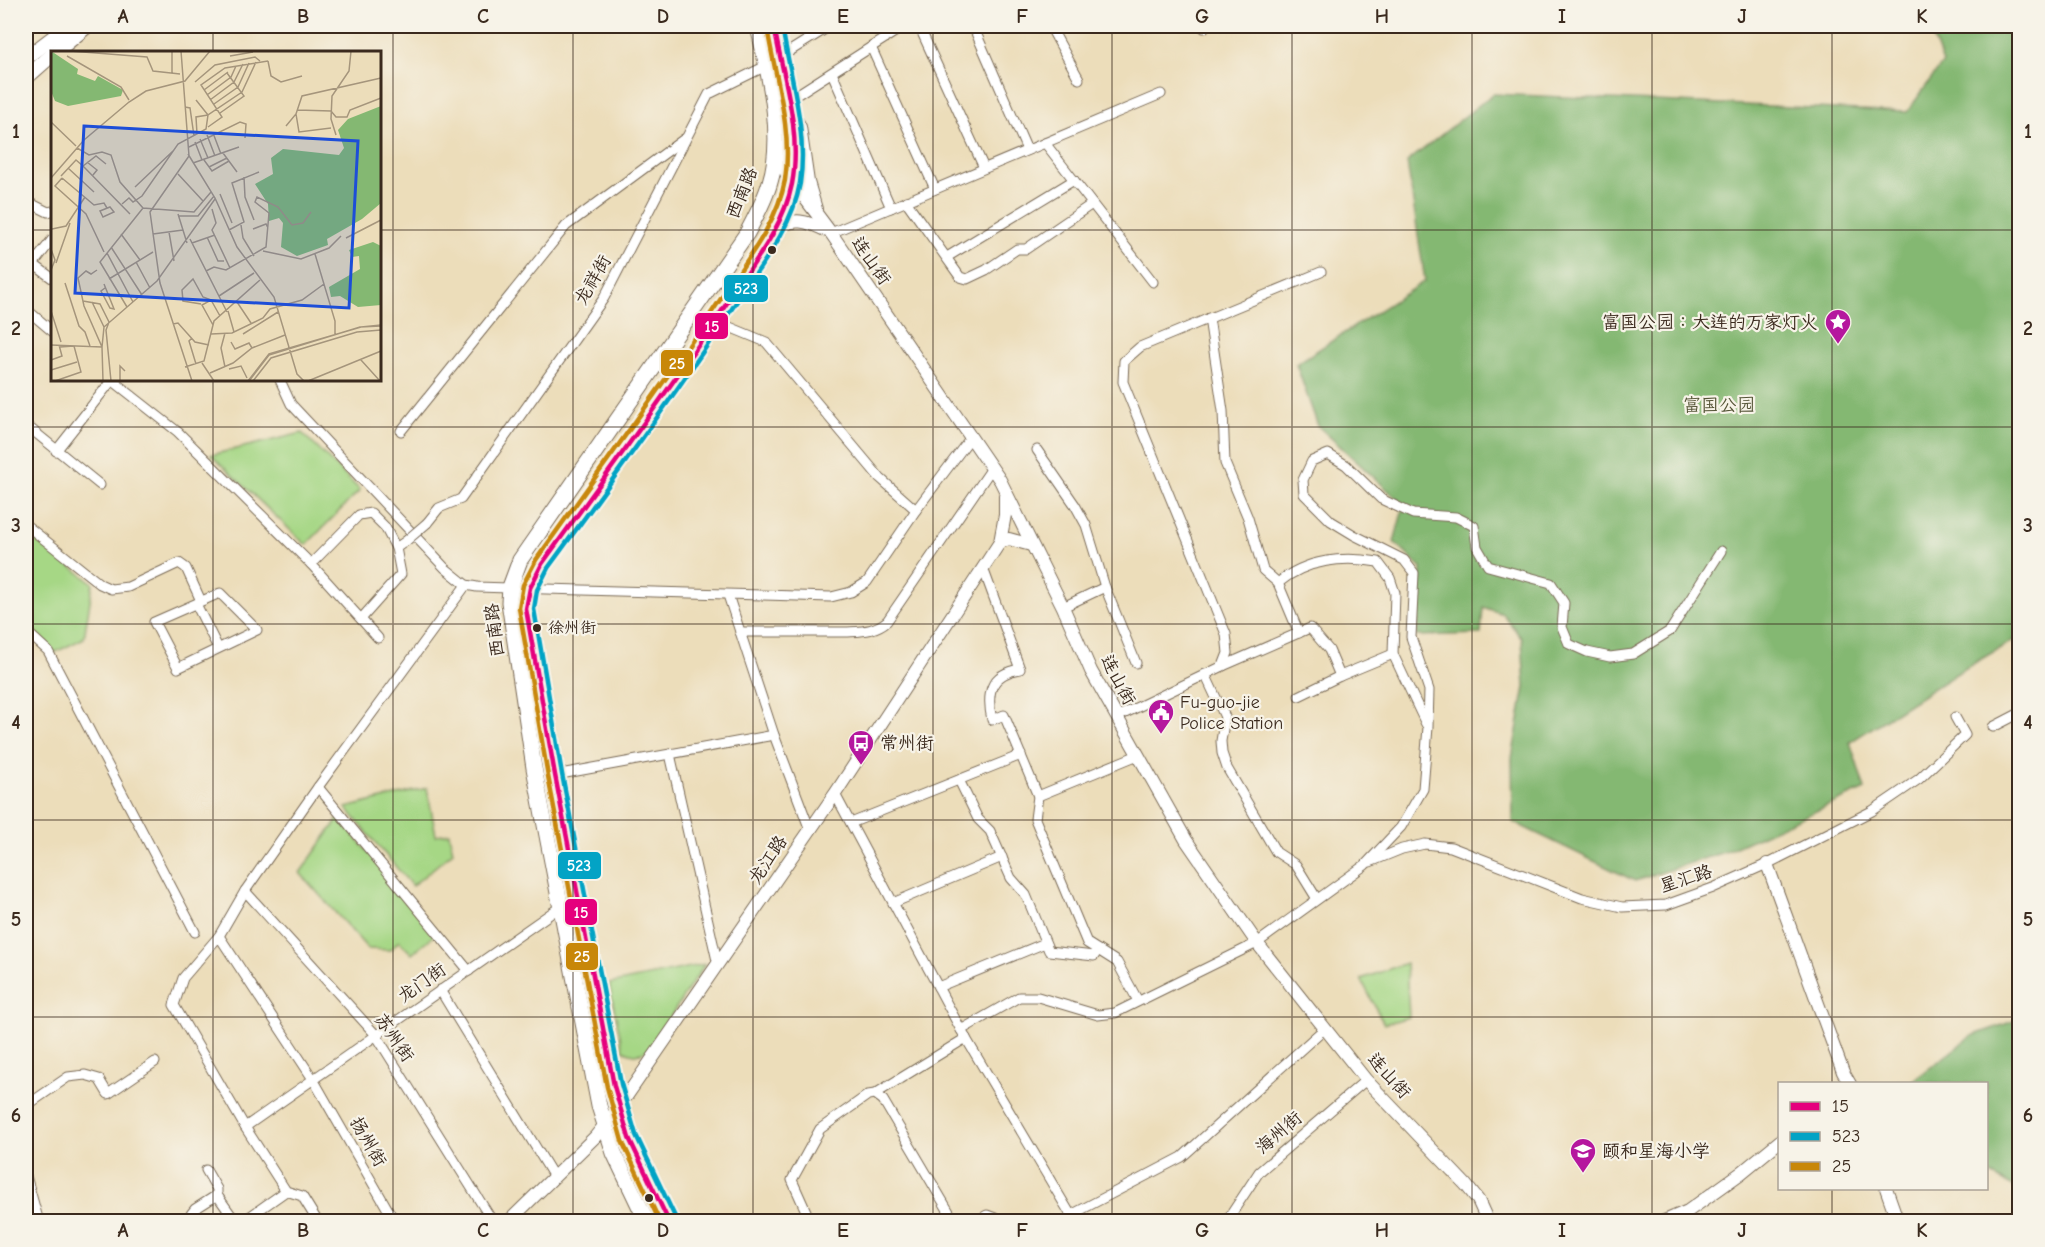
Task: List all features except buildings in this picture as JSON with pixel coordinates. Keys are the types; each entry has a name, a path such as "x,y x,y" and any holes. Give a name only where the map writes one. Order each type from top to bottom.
{"main road":[{"path":"26,58 68,26"},
{"path":"58,51 87,26"},
{"name":"西南路","path":"530,588 542,564 715,321 782,216 792,182 794,150 787,100 758,26"},
{"name":"西南路","path":"647,1221 614,1153 597,1094 536,779 509,602 510,587 520,560 747,233 765,197 774,164 774,26"},
{"path":"26,78 51,57"},
{"path":"530,588 526,609 555,775 620,1107 632,1145 669,1221"},
{"path":"536,779 555,775"},
{"path":"560,904 579,898"}],"street":[{"path":"818,216 808,182 800,127 787,100 832,74 891,32 904,26"},
{"path":"920,26 984,168"},
{"path":"974,26 1027,150"},
{"path":"1050,26 1079,79"},
{"name":"龙祥街","path":"396,548 427,523 440,508 461,499 604,298 709,94 773,62 825,27"},
{"path":"871,47 935,189"},
{"path":"832,74 891,208"},
{"path":"775,230 784,223 800,221 819,227 831,234 1161,94"},
{"path":"773,108 782,121 784,165 792,182"},
{"path":"401,431 566,226 686,137"},
{"path":"1045,143 1153,282"},
{"path":"946,257 1074,180"},
{"name":"连山街","path":"792,182 831,234 1004,488 1063,607 1091,671 1186,840 1257,943 1366,1080 1466,1185 1478,1200 1488,1221"},
{"path":"26,201 48,212 51,211"},
{"path":"906,201 960,277 967,279 986,270 1017,249 1026,249 1092,204"},
{"path":"26,273 51,241"},
{"path":"33,264 51,277"},
{"path":"1222,666 1228,653 1226,634 1123,382 1124,361 1140,347 1322,272"},
{"path":"26,309 51,330"},
{"path":"1209,318 1223,411 1226,463 1248,518 1263,570 1278,583 1299,633"},
{"path":"715,321 766,342 880,478 916,510"},
{"path":"56,451 111,381"},
{"path":"113,381 178,432 311,564 378,638"},
{"path":"280,381 291,404 445,568 466,585 831,597 851,592 867,582 916,510 971,437"},
{"path":"26,425 100,485"},
{"path":"1037,450 1076,505 1086,525 1105,587 1136,663"},
{"path":"809,1221 792,1180 796,1171 820,1128 868,1095 875,1094 1019,997 1038,997 1098,1015 1115,1013 1257,943 1365,865 1401,827 1423,789 1428,727 1429,690 1411,637 1414,573 1404,560 1354,535 1332,521 1304,494 1303,480 1312,461 1328,454 1346,465 1381,499 1413,514 1456,517 1474,526 1477,546 1488,566 1551,583 1564,603 1562,627 1569,644 1587,652 1610,657 1633,654 1670,631 1721,551"},
{"path":"740,632 849,632 867,631 880,627 887,621 992,468"},
{"name":"龙江路","path":"508,1221 605,1127 835,794 1000,542 1005,515 1004,488"},
{"path":"311,564 359,515 371,513 385,527 396,548 401,574 361,619"},
{"path":"28,531 100,584 111,589 128,587 179,563 186,568 218,648"},
{"path":"1000,542 1009,539 1031,545"},
{"path":"1278,583 1289,573 1315,563 1357,559 1378,562 1390,578 1395,593 1393,654 1428,727"},
{"path":"983,568 1020,669 1007,671 1000,675 994,684 989,706 992,720 1004,715 1038,796 1035,819 1087,943 1117,962 1138,1001"},
{"path":"318,1221 302,1196 286,1191 245,1127 174,1005 183,978 219,936 245,891 318,787 466,585"},
{"path":"1063,607 1105,587"},
{"path":"220,592 257,630 178,668 154,622 198,602 220,592"},
{"path":"728,595 774,735 810,830"},
{"path":"1117,717 1222,666 1310,628 1329,650 1340,676"},
{"path":"26,631 48,651 195,932"},
{"path":"1299,696 1393,654"},
{"path":"1205,674 1225,717 1225,729 1221,741 1227,768 1276,852 1296,865 1317,899"},
{"path":"1993,727 2019,712"},
{"name":"星汇路","path":"1365,865 1402,849 1425,844 1451,846 1582,898 1622,907 1666,905 1713,888 1767,864 1872,812 1919,779 1965,735 1955,717"},
{"path":"555,775 774,735"},
{"path":"670,754 718,965"},
{"path":"1038,796 1138,754"},
{"path":"851,824 1021,755"},
{"path":"959,780 978,819 990,831 1011,878 1026,895 1049,951 1094,956 1098,950"},
{"path":"318,787 469,970"},
{"path":"835,794 964,1034 1073,1218 1182,1157 1325,1028"},
{"path":"893,903 1002,857"},
{"path":"1767,864 1849,1082"},
{"name":"苏州街","path":"245,891 376,1035 493,1221"},
{"name":"龙门街","path":"245,1127 560,904"},
{"name":"扬州街","path":"219,936 313,1079 395,1221"},
{"path":"938,987 1045,943"},
{"path":"440,990 554,1177"},
{"path":"26,1106 68,1077 85,1075 99,1079 108,1094 155,1062"},
{"name":"海州街","path":"1226,1221 1259,1172 1366,1080"},
{"path":"875,1094 883,1100 955,1221"},
{"path":"1662,1221 1688,1211 1741,1173 1778,1142"},
{"path":"207,1170 217,1189 217,1195 236,1221"},
{"path":"26,1176 39,1221"},
{"path":"1888,1190 1898,1221"},
{"path":"242,1221 286,1191"},
{"path":"194,1221 191,1214 195,1209 217,1195"},
{"path":"975,1221 987,1215 997,1221"}],"green space":[{"name":"富国公园","path":"1929,26 2019,26 2019,637 1959,672 1850,742 1865,789 1727,851 1635,881 1513,822 1512,758 1525,687 1522,639 1503,614 1483,607 1481,634 1417,636 1421,568 1394,542 1404,505 1318,426 1296,364 1425,281 1407,162 1493,94 1907,112 1943,63"},
{"path":"302,433 360,490 306,545 211,455"},
{"path":"32,538 93,583 84,638 52,654 43,639 26,626 26,546"},
{"path":"427,788 436,835 449,833 453,852 412,886 346,808"},
{"path":"339,818 437,933 412,954 399,941 390,950 368,949 300,873"},
{"path":"1406,963 1409,1017 1384,1024 1361,979"},
{"path":"705,964 649,1049 636,1054 623,1050 609,984"},
{"path":"2020,1019 2019,1190 1988,1174 1988,1082 1911,1082 1972,1036"}],"transit line":[{"name":"15","path":"669,1222 629,1138 614,1086 526,609 530,588 542,564 705,336 774,232 788,201 792,184 795,145 790,105 774,26"},
{"name":"523","path":"676,1219 636,1135 621,1084 562,774 534,609 537,590 548,568 688,373 763,263 790,217 800,183 802,144 782,26"},
{"name":"25","path":"660,1222 622,1141 607,1087 548,776 519,608 523,585 536,560 698,333 758,243 775,213 785,180 787,142 767,27"}],"place":[{"name":"富国公园：大连的万家灯火","path":"1838,345"},
{"name":"徐州街","path":"537,628"},
{"name":"Fu-guo-jie Police Station","path":"1161,735"},
{"name":"常州街","path":"861,766"},
{"name":"颐和星海小学","path":"1583,1174"}]}
